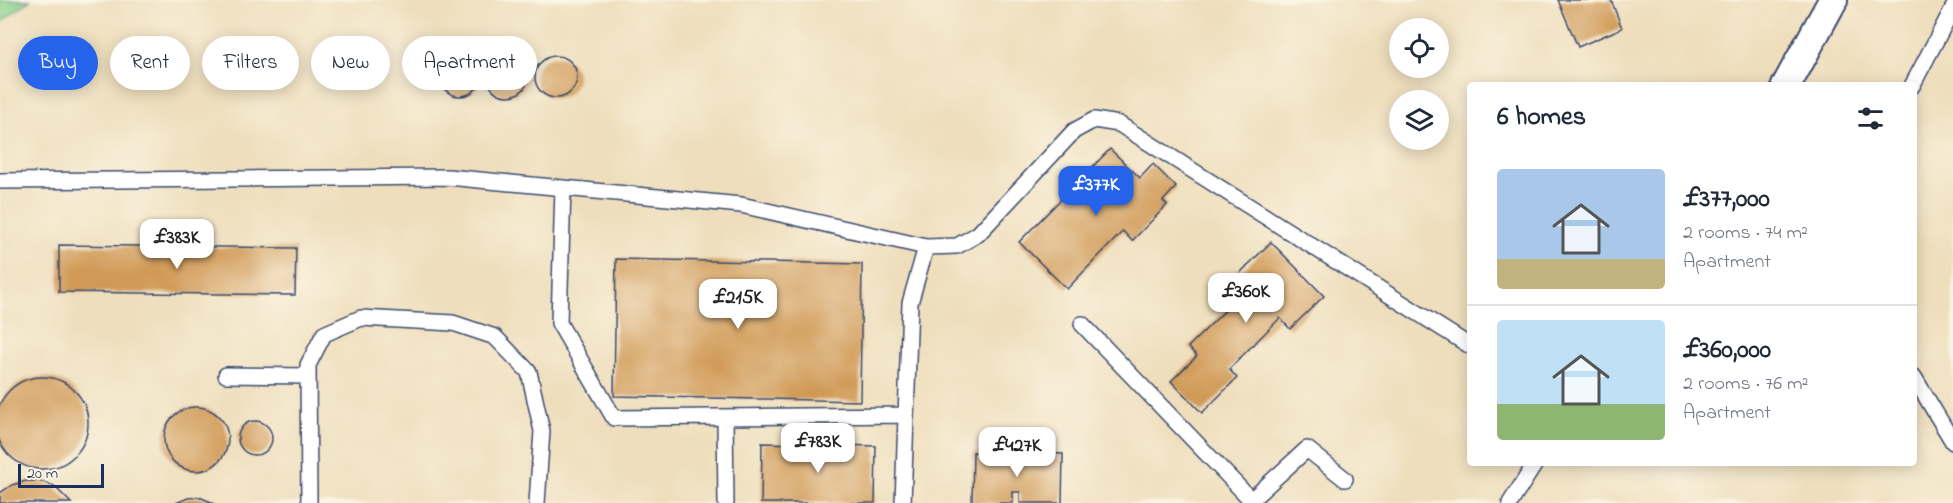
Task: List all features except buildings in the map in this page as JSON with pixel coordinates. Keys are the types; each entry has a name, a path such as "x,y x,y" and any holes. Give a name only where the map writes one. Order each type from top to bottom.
{"street":[{"path":"1788,82 1833,0"}],"lane":[{"path":"1914,82 1953,8"},
{"path":"0,181 448,177 741,205 926,247 957,246 978,234 1074,131 1094,120 1119,124 1467,344"},
{"path":"562,188 559,323 614,418 906,415"},
{"path":"903,503 910,303 926,247"},
{"path":"309,503 308,365 324,334 361,318 453,323 495,337 529,372 542,431 537,503"},
{"path":"1082,324 1253,501 1307,449 1345,479"},
{"path":"226,375 308,376"},
{"path":"1917,381 1953,442"},
{"path":"725,417 726,503"},
{"path":"1510,503 1534,466"}],"green space":[{"path":"0,0 30,0 0,23"}]}
